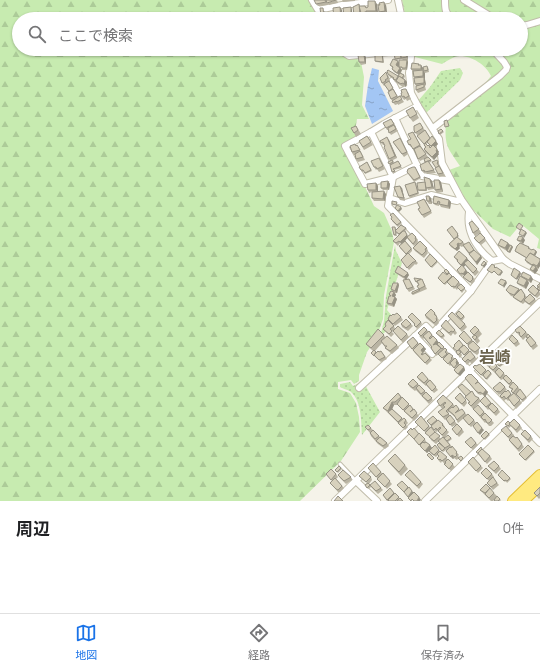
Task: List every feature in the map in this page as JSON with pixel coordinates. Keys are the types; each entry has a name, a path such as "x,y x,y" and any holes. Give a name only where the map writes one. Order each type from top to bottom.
{"highway":[{"path":"513,501 540,475"},
{"path":"523,501 540,485"}],"street":[{"path":"312,0 318,10 341,2 388,0"},
{"path":"398,0 401,12"},
{"path":"445,0 446,12"},
{"path":"464,0 484,12"},
{"path":"528,25 540,21"},
{"path":"411,56 411,93 439,139 442,162 461,199 503,259 540,279"},
{"path":"433,128 506,70 507,67 498,56"},
{"path":"392,81 398,93 410,87"},
{"path":"417,165 393,177 365,184 345,146 418,106"},
{"path":"395,118 422,176 451,181"},
{"path":"371,132 393,177 388,206 471,291"},
{"path":"389,198 405,203 431,195 457,201 461,199"},
{"path":"469,212 468,221 475,245 492,261"},
{"path":"433,333 471,291 492,261 503,259"},
{"path":"335,501 540,302"},
{"path":"359,388 426,326 540,443"},
{"path":"415,336 432,354"},
{"path":"425,501 540,389"},
{"path":"356,480 377,501"}],"lane":[{"path":"340,464 356,480"}],"green space":[{"path":"0,0 314,0 320,12 12,12 12,56 354,56 361,62 364,77 362,105 369,119 357,119 355,131 357,138 345,144 374,206 384,213 392,231 394,242 384,295 383,319 376,339 367,352 359,375 359,381 354,384 351,380 338,382 338,389 350,393 356,403 360,432 341,461 300,501 0,501"},
{"path":"402,0 540,0 540,249 537,248 539,239 521,224 510,237 493,229 469,206 449,170 460,166 452,155 446,142 446,123 471,101 491,76 486,68 474,59 465,56 528,56 528,12 405,12"},
{"path":"415,56 458,56 442,64"},
{"path":"460,68 463,73 460,80 425,114 417,102 441,71"},
{"path":"395,245 396,251 402,263 387,310 393,317 390,327 380,337 384,321 386,296"},
{"path":"363,381 380,412 362,435 360,412 355,396 351,392 340,387 340,384 350,382 353,386"}],"water":[{"path":"372,68 379,70 378,81 393,111 372,124 365,106"}],"building":[{"path":"314,0 325,0 326,2 316,4"},
{"path":"326,0 336,0 327,3"},
{"path":"368,1 375,1 376,11 361,12 359,6 365,6 366,8 368,7"},
{"path":"384,2 385,11 379,12 379,3"},
{"path":"359,4 360,12 354,12 353,7"},
{"path":"340,7 340,12 333,12 333,8"},
{"path":"351,7 351,12 344,12 343,8"},
{"path":"320,8 323,8 324,12 320,12"},
{"path":"358,56 364,56 365,62 359,62"},
{"path":"375,56 382,56 383,62 375,61"},
{"path":"395,56 401,56 401,58 395,59"},
{"path":"393,59 398,61 396,65 400,68 397,73 390,65"},
{"path":"399,60 407,60 406,68 399,67"},
{"path":"412,63 421,65 421,69 411,69"},
{"path":"427,66 428,70 424,71 423,67"},
{"path":"388,70 398,76 396,80 388,74"},
{"path":"423,70 423,76 414,77 413,71"},
{"path":"386,72 388,78 382,83 380,78"},
{"path":"400,73 404,75 402,78 398,76"},
{"path":"399,76 405,80 404,84 396,81"},
{"path":"424,77 424,83 415,84 414,78"},
{"path":"389,81 393,88 389,91 384,84"},
{"path":"424,84 424,87 416,90 416,86"},
{"path":"393,89 397,96 391,99 388,92"},
{"path":"406,89 409,96 405,98 404,96 402,97 401,93 401,90"},
{"path":"400,96 402,99 393,103 392,101"},
{"path":"413,107 417,114 410,118 406,111"},
{"path":"391,119 394,124 386,128 383,123"},
{"path":"447,120 449,126 445,127 444,121"},
{"path":"420,123 423,128 415,133 414,126"},
{"path":"394,125 396,129 389,133 388,128"},
{"path":"356,126 358,130 354,133 351,128"},
{"path":"441,129 443,131 439,134 438,131"},
{"path":"425,130 430,138 424,144 417,136"},
{"path":"413,132 420,145 413,149 407,141 411,139 408,134"},
{"path":"367,136 371,142 363,147 359,141"},
{"path":"432,136 436,141 431,146 427,142"},
{"path":"387,137 395,156 389,159 383,142 381,143 380,141"},
{"path":"400,138 407,152 402,154 393,142"},
{"path":"425,143 428,146 429,145 430,148 433,145 437,149 437,152 432,157 424,149 426,147 424,145"},
{"path":"355,144 360,150 352,152 350,146"},
{"path":"420,146 426,154 418,159 414,149"},
{"path":"360,151 363,157 356,159 355,154"},
{"path":"428,157 431,160 425,162 424,159"},
{"path":"379,158 383,166 377,169 371,161"},
{"path":"437,160 439,166 436,168 432,162"},
{"path":"398,161 401,166 393,169 395,171 392,172 390,165"},
{"path":"428,161 434,170 425,172 424,170 422,171 420,165"},
{"path":"367,162 371,170 365,173 359,167"},
{"path":"439,166 443,173 438,174 435,168"},
{"path":"415,167 420,177 414,180 407,172 408,169"},
{"path":"424,177 430,179 432,187 426,188"},
{"path":"434,180 439,180 441,189 435,190"},
{"path":"388,181 387,188 381,188 381,182"},
{"path":"415,182 418,193 409,196 405,185"},
{"path":"425,182 426,190 418,190 417,183"},
{"path":"376,183 376,190 368,190 367,184"},
{"path":"400,186 404,198 398,197 394,187"},
{"path":"384,191 383,199 372,198 372,192"},
{"path":"426,196 429,196 430,201 427,201"},
{"path":"434,196 449,200 448,206 439,204 440,202 438,201 437,204 433,203"},
{"path":"424,199 431,211 422,215 418,209 420,208 417,202"},
{"path":"392,201 397,202 396,205 392,204"},
{"path":"397,205 401,207 398,211 395,208"},
{"path":"393,213 401,222 397,225 391,219 392,217 390,215"},
{"path":"472,221 479,229 473,233 469,223"},
{"path":"519,223 523,226 520,230 516,227"},
{"path":"401,225 406,228 399,234 395,231"},
{"path":"452,226 458,234 458,236 454,239 447,230"},
{"path":"392,227 395,227 396,234 394,235"},
{"path":"521,229 526,232 523,236 519,234"},
{"path":"403,231 405,231 407,235 400,242 399,241 396,243 393,241"},
{"path":"412,233 416,237 413,244 407,237"},
{"path":"480,233 485,238 479,243 474,238"},
{"path":"519,236 523,237 521,241 517,240"},
{"path":"457,237 463,242 460,244 458,243 458,246 455,249 449,244"},
{"path":"501,239 508,243 505,248 498,245"},
{"path":"405,241 411,248 406,254 399,246"},
{"path":"420,241 427,248 422,255 413,248"},
{"path":"469,242 474,250 469,253 463,245"},
{"path":"520,243 536,251 534,255 530,253 527,258 515,251"},
{"path":"510,245 512,246 509,252 507,251"},
{"path":"474,250 481,256 476,262 469,254"},
{"path":"459,251 467,258 461,265 454,257"},
{"path":"408,253 416,261 407,268 401,260"},
{"path":"530,253 540,259 537,266 532,265 525,260"},
{"path":"430,254 437,261 431,267 425,260"},
{"path":"468,260 477,269 473,273 464,263"},
{"path":"484,261 486,263 483,266 481,265"},
{"path":"492,264 495,268 496,267 502,271 499,275 494,271 492,273 487,270"},
{"path":"462,265 466,270 463,274 460,274 457,270"},
{"path":"533,265 536,267 533,271 530,269"},
{"path":"398,266 408,273 404,277 395,272"},
{"path":"514,268 520,272 516,279 511,275"},
{"path":"446,269 449,272 447,274 444,271"},
{"path":"443,272 447,275 449,273 452,276 444,284 438,278"},
{"path":"468,272 473,277 470,282 463,277"},
{"path":"523,272 531,276 529,280 521,276"},
{"path":"453,276 459,282 455,287 452,287 447,282"},
{"path":"520,276 527,280 524,286 517,283"},
{"path":"414,278 421,279 416,282"},
{"path":"409,279 413,287 407,289 403,280"},
{"path":"422,279 425,286 419,289 417,286 419,285 417,281"},
{"path":"501,279 506,281 503,286 498,283"},
{"path":"393,283 398,283 395,291 391,289"},
{"path":"540,283 540,291 537,288 539,287 537,286"},
{"path":"461,284 465,288 461,291 457,287"},
{"path":"510,285 519,289 514,295 506,290"},
{"path":"533,285 539,291 535,296 528,290"},
{"path":"419,289 420,290 412,294 412,292"},
{"path":"521,289 525,297 521,302 513,297"},
{"path":"391,291 394,292 392,296 395,297 392,304 387,303 389,296 391,296 389,294"},
{"path":"530,294 535,299 529,304 524,300"},
{"path":"431,309 437,317 437,320 434,323 425,315"},
{"path":"459,311 464,316 461,319 456,314"},
{"path":"452,312 465,324 460,329 448,316"},
{"path":"397,313 401,317 393,324 388,319 390,315 391,316"},
{"path":"412,313 421,322 416,327 408,317"},
{"path":"406,319 411,324 406,328 401,324"},
{"path":"388,320 394,326 390,329 392,331 389,334 383,329"},
{"path":"446,320 455,330 453,332 451,331 449,333 441,326"},
{"path":"398,326 407,334 401,340 393,331"},
{"path":"475,326 479,330 474,335 470,331"},
{"path":"520,326 526,332 521,337 519,334 520,333 517,333 515,330"},
{"path":"424,327 427,330 421,336 418,333"},
{"path":"378,329 384,335 371,348 366,344"},
{"path":"439,330 444,335 441,337 436,333"},
{"path":"429,331 432,335 429,338 430,339 433,336 437,340 433,345 436,344 441,348 435,354 431,348 432,347 423,336"},
{"path":"464,331 472,340 467,344 459,336"},
{"path":"475,335 477,337 475,340 472,337"},
{"path":"512,335 518,341 514,344 509,339"},
{"path":"387,336 397,345 390,351 385,348 387,346 385,346 381,341"},
{"path":"530,336 536,343 531,347 526,340"},
{"path":"413,337 418,343 412,349 407,342"},
{"path":"459,340 463,345 457,351 453,348"},
{"path":"473,341 480,348 475,352 469,348 468,345"},
{"path":"439,342 444,347 442,349 437,344"},
{"path":"420,343 424,347 421,350 423,353 421,354 422,355 425,353 430,358 425,363 413,350"},
{"path":"464,345 469,350 464,355 459,349"},
{"path":"445,348 447,350 445,352 447,354 442,358 438,354"},
{"path":"374,350 376,352 374,356 371,353"},
{"path":"458,350 461,352 458,355 456,352"},
{"path":"378,351 381,351 385,357 379,360 374,355"},
{"path":"470,351 475,357 470,361 468,359 465,362 462,359"},
{"path":"449,353 453,356 448,364 443,359"},
{"path":"486,355 487,357 483,361 481,359"},
{"path":"488,356 493,361 488,366 483,361"},
{"path":"455,358 457,360 457,364 454,368 450,363"},
{"path":"500,359 503,363 499,366 496,362"},
{"path":"494,362 497,366 493,370 489,367"},
{"path":"460,364 464,367 458,374 454,370"},
{"path":"480,364 486,370 481,375 473,367"},
{"path":"499,368 504,373 500,378 495,372"},
{"path":"488,370 491,373 486,379 483,375"},
{"path":"422,372 428,379 424,383 417,377"},
{"path":"471,374 478,381 475,384 478,382 486,390 483,394 476,391 465,378"},
{"path":"506,375 512,381 509,384 503,378"},
{"path":"413,379 418,384 413,388 408,384"},
{"path":"430,380 436,387 432,391 426,384"},
{"path":"500,382 505,387 500,392 497,392 493,388"},
{"path":"513,382 518,387 513,393 511,391 513,389 509,387"},
{"path":"462,384 471,392 466,396 458,387"},
{"path":"419,385 425,391 421,394 416,388"},
{"path":"520,389 526,397 522,400 516,394"},
{"path":"508,390 511,394 506,399 504,396 502,398 500,396 505,391 506,392"},
{"path":"472,391 475,396 479,398 471,406 468,403 470,402 465,397"},
{"path":"426,392 432,398 428,401 422,396"},
{"path":"398,393 401,397 395,402 392,402 388,411 383,408"},
{"path":"460,393 466,400 462,404 455,398"},
{"path":"514,393 520,400 514,406 508,398"},
{"path":"443,395 453,404 446,411 449,414 443,417 438,412 445,407 443,405 446,403 445,402 440,406 437,401"},
{"path":"485,396 491,403 486,407 480,401"},
{"path":"402,397 409,404 403,410 397,404"},
{"path":"492,403 498,409 494,413 488,407"},
{"path":"410,405 413,409 410,412 414,409 417,413 412,418 404,411"},
{"path":"456,405 459,409 455,413 462,409 465,413 457,420 448,410"},
{"path":"478,405 484,412 480,416 473,409"},
{"path":"392,409 402,418 398,422 388,412"},
{"path":"485,413 492,420 489,423 481,417"},
{"path":"468,414 474,420 469,425 463,418"},
{"path":"450,415 455,421 450,425 446,419"},
{"path":"421,416 429,426 424,431 415,422"},
{"path":"433,416 437,420 431,425 427,421"},
{"path":"404,418 406,420 404,423 406,425 403,428 398,423"},
{"path":"514,419 520,425 516,430 509,424"},
{"path":"438,420 447,430 442,435 438,431 441,428 440,427 437,430 436,428 434,430 431,426"},
{"path":"508,421 510,424 508,426 505,424"},
{"path":"477,422 482,428 478,433 473,426"},
{"path":"457,424 462,429 457,435 452,429"},
{"path":"368,425 371,428 368,430 365,427"},
{"path":"506,426 512,433 508,437 501,430"},
{"path":"431,427 435,432 430,437 425,433"},
{"path":"411,428 412,430 414,428 419,434 414,439 407,432"},
{"path":"373,430 379,436 375,439 370,433"},
{"path":"525,430 531,436 528,440 521,434"},
{"path":"486,431 489,434 484,439 481,436"},
{"path":"435,432 440,436 434,441 429,437"},
{"path":"419,433 425,439 419,445 414,439"},
{"path":"448,435 451,438 447,441 444,438"},
{"path":"513,436 516,438 517,437 522,444 518,449 509,440"},
{"path":"380,437 387,443 383,446 376,441"},
{"path":"443,437 450,445 445,448 438,441"},
{"path":"471,437 476,443 471,448 465,442"},
{"path":"423,442 430,445 425,451 420,445"},
{"path":"439,443 445,448 442,451 437,445"},
{"path":"435,445 439,450 434,455 429,451"},
{"path":"528,445 534,451 525,460 519,454"},
{"path":"452,446 457,452 455,457 452,455 451,457 446,451"},
{"path":"481,447 482,449 478,453 479,454 476,452"},
{"path":"482,449 490,456 485,462 478,453"},
{"path":"440,451 447,457 442,461 437,458 439,456 437,454"},
{"path":"429,453 434,458 432,460 427,455"},
{"path":"395,454 405,465 399,472 388,461"},
{"path":"461,456 463,458 461,461 458,458"},
{"path":"473,457 481,466 476,471 468,462"},
{"path":"448,459 453,464 449,469 444,464"},
{"path":"494,461 499,466 494,471 488,466"},
{"path":"373,463 381,472 376,477 368,468"},
{"path":"339,466 341,468 337,472 335,470"},
{"path":"486,468 492,474 487,479 481,473"},
{"path":"331,469 336,474 331,480 326,474"},
{"path":"343,470 351,477 344,481 338,475"},
{"path":"410,470 421,482 417,486 405,475"},
{"path":"502,470 510,478 507,481 504,481 498,475"},
{"path":"364,471 371,477 366,482 359,476"},
{"path":"383,473 390,481 385,487 377,479"},
{"path":"493,477 497,483 491,487 487,483"},
{"path":"335,478 342,486 338,490 330,483"},
{"path":"375,481 381,488 376,491 370,485"},
{"path":"402,481 408,487 404,492 397,485"},
{"path":"368,483 370,485 367,488 365,485"},
{"path":"486,484 490,488 485,493 480,490"},
{"path":"409,487 412,491 408,497 404,492"},
{"path":"540,487 540,493 537,496 534,493"},
{"path":"390,488 394,493 387,500 383,495"},
{"path":"490,488 494,493 489,498 485,494"},
{"path":"414,492 419,497 417,501 412,499 411,501 408,498"},
{"path":"395,493 399,497 395,501 389,501 388,500"},
{"path":"338,496 343,501 334,501"},
{"path":"497,496 500,499 495,501 494,500"}],"district":[{"name":"岩崎","path":"495,357"}]}
